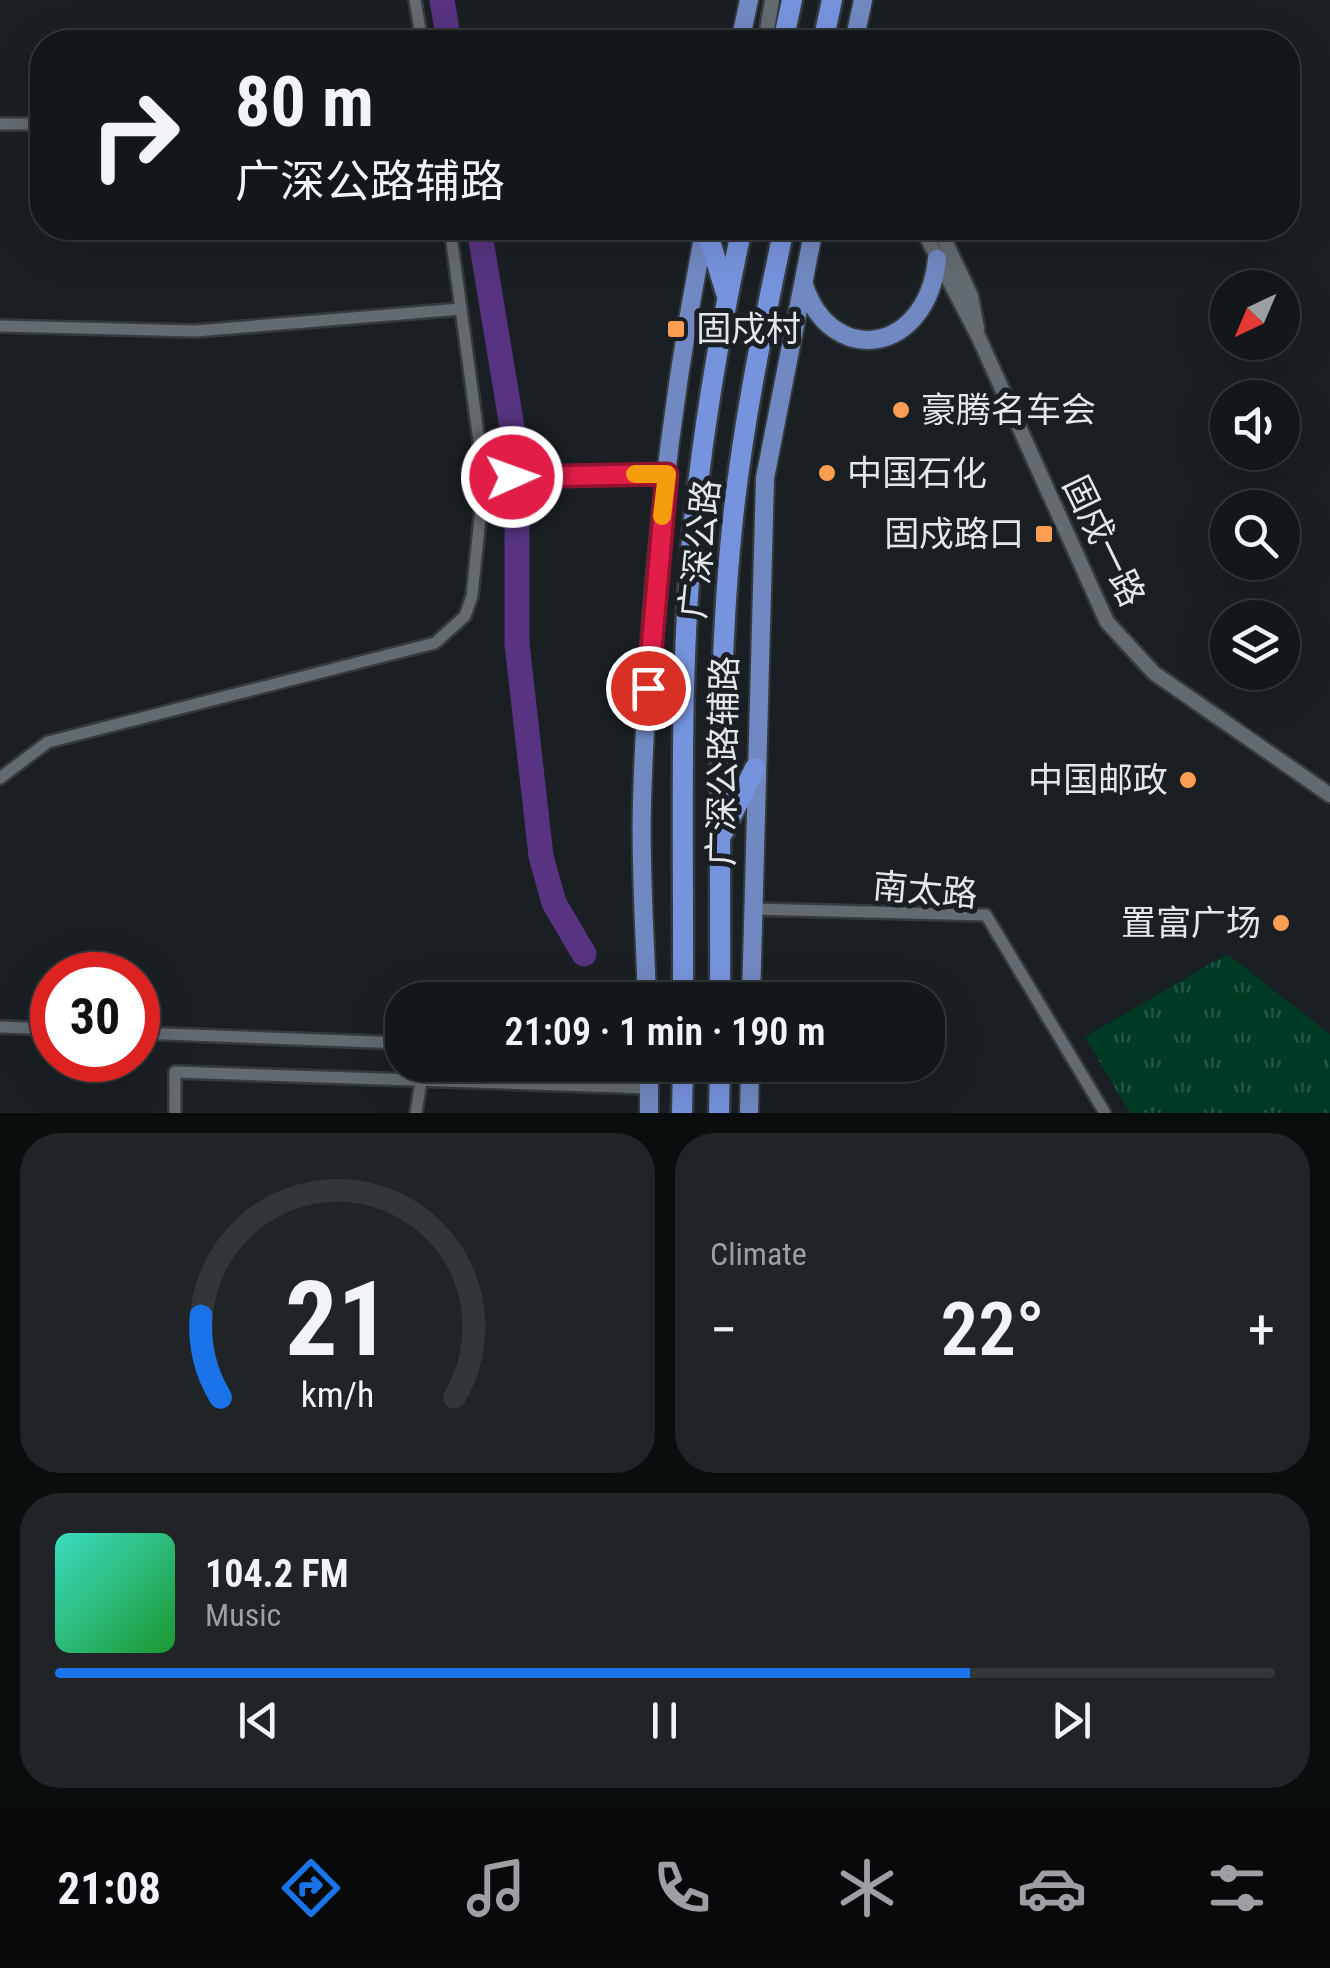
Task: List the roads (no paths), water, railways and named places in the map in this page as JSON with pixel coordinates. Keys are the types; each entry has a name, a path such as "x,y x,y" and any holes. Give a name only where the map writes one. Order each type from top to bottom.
{"highway":[{"path":"786,30 792,0"},
{"path":"826,30 832,0"},
{"path":"710,240 727,297"},
{"name":"广深公路","path":"683,982 685,673 693,541 727,297 739,240"},
{"name":"广深公路","path":"720,982 722,671 732,526 759,344 781,240"},
{"path":"721,838 755,768"},
{"path":"682,1113 683,1082"},
{"path":"719,1113 720,1082"}],"main road":[{"path":"743,30 749,0"},
{"path":"857,30 863,0"},
{"path":"647,982 642,805 652,609 679,360 704,240"},
{"name":"广深公路辅路","path":"751,982 765,478 811,240"},
{"path":"802,280 810,303 826,321 870,340 891,338 913,324 927,304 937,259"},
{"path":"649,1082 649,1113"},
{"path":"749,1113 750,1082"}],"street":[{"path":"415,0 420,30"},
{"path":"767,30 772,0"},
{"path":"0,124 30,124"},
{"path":"0,778 48,742 436,643 465,616 472,596 484,478 452,240"},
{"name":"固戍一路","path":"928,240 979,338 1082,574 1120,639 1154,673 1330,795"},
{"name":"固戍一路","path":"945,240 971,296 979,338"},
{"path":"0,326 195,331 462,309"},
{"path":"484,478 667,474"},
{"name":"南太路","path":"752,910 986,915 1106,1113"},
{"path":"0,1027 30,1028"},
{"path":"160,1034 385,1042"},
{"path":"175,1113 176,1072 385,1079"},
{"path":"416,1113 421,1082"},
{"path":"478,1082 649,1088"},
{"path":"560,1082 564,1085"}],"waterway":[{"path":"442,0 447,30"},
{"path":"481,240 517,457 517,644 541,856 554,903 584,954"}],"place":[{"name":"固戍村","path":"676,329"},
{"name":"豪腾名车会","path":"901,410"},
{"name":"中国石化","path":"827,473"},
{"name":"固戍路口","path":"1044,534"},
{"name":"中国邮政","path":"1188,780"},
{"name":"置富广场","path":"1281,923"}]}
